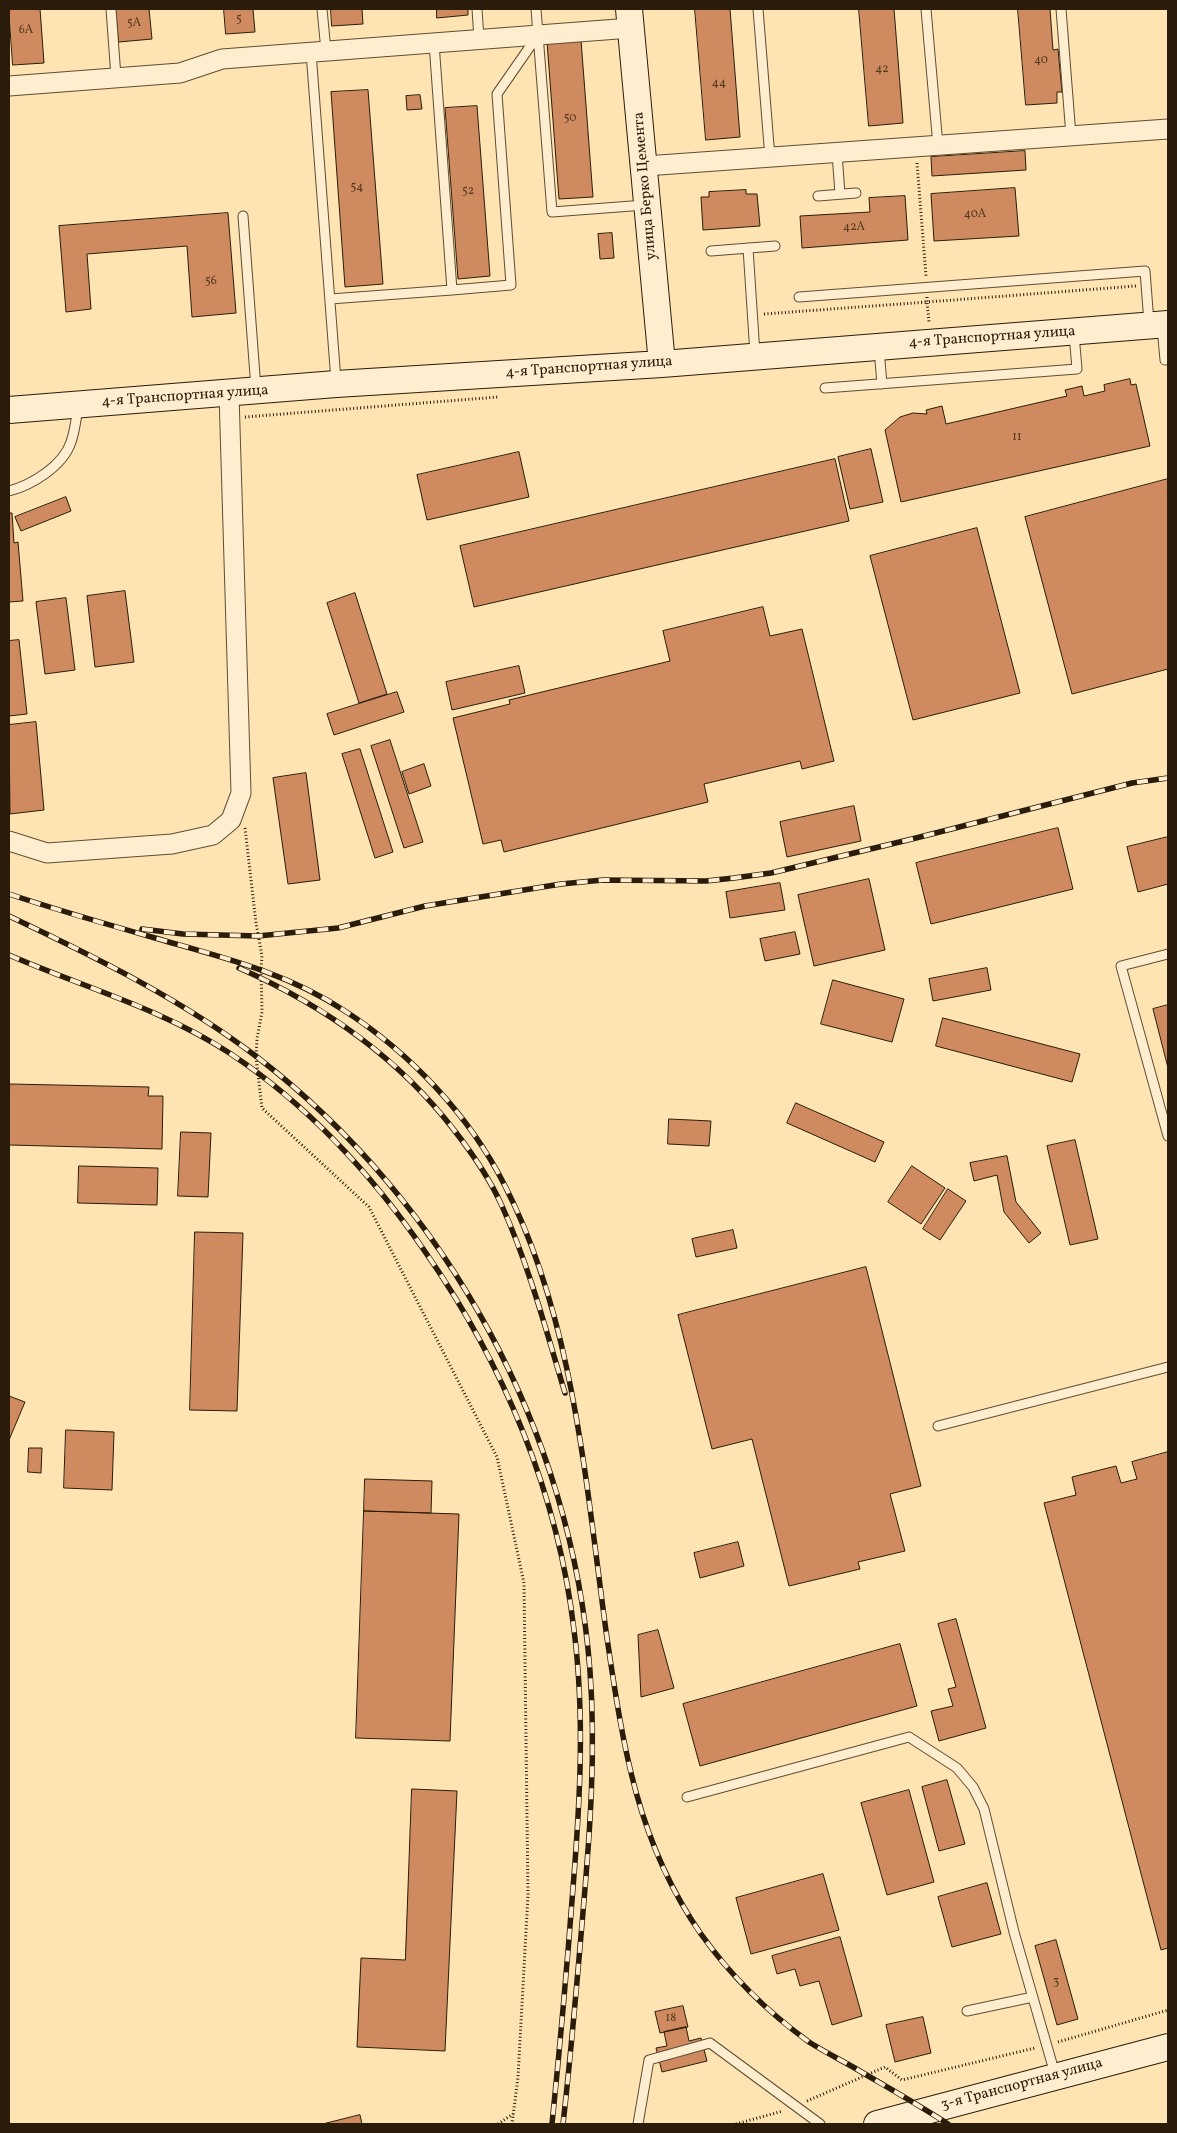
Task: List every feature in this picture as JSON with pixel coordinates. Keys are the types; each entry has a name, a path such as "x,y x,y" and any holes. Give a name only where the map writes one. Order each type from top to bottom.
{"main road":[{"name":"улица Берко Цемента","path":"630,18 662,364"},
{"name":"4-я Транспортная улица","path":"9,410 336,384 662,364 1160,325"},
{"name":"3-я Транспортная улица","path":"877,2124 1168,2047"}],"street":[{"path":"9,86 180,73 222,59 538,35 630,18"},
{"path":"645,166 1168,129"},
{"path":"9,842 47,852 172,844 213,835 231,820 241,793 229,394"}],"lane":[{"path":"111,9 116,78"},
{"path":"322,9 318,51 336,384"},
{"path":"477,9 479,39"},
{"path":"536,9 552,212 648,205"},
{"path":"758,9 770,158"},
{"path":"926,9 938,146"},
{"path":"1061,9 1071,136"},
{"path":"330,299 511,285 497,94 538,35"},
{"path":"434,43 452,290"},
{"path":"837,153 840,194"},
{"path":"818,196 856,193"},
{"path":"243,216 256,391"},
{"path":"711,251 776,246"},
{"path":"748,248 755,356"},
{"path":"799,297 1145,271 1146,286 1160,325 1165,360 1168,360"},
{"path":"825,388 1076,369 1074,331"},
{"path":"879,347 882,384"},
{"path":"9,491 31,483 55,467 71,444 78,405"},
{"path":"1168,954 1121,966 1168,1136"},
{"path":"938,1426 1168,1367"},
{"path":"687,1797 910,1737 957,1768 973,1787 984,1809 1014,1932 1056,2076"},
{"path":"967,2011 1033,1997"},
{"path":"638,2124 649,2060 710,2043 820,2124"}],"path":[{"path":"916,147 930,342"},
{"path":"752,315 1146,286"},
{"path":"241,793 256,922 262,956 262,1012 257,1038 256,1057 262,1108 369,1207 497,1457 522,1573 524,1583 528,1895 518,2077 512,2124"},
{"path":"736,2124 795,2106 885,2067 902,2080 1048,2045 1168,2010"},
{"path":"498,2124 514,2114"}],"building":[{"path":"9,9 40,9 44,63 13,65"},
{"path":"116,9 149,9 152,39 119,42"},
{"path":"224,9 253,9 255,32 226,34"},
{"path":"331,9 362,9 363,24 332,26"},
{"path":"437,9 468,9 468,15 437,18"},
{"path":"695,9 730,9 740,137 706,140"},
{"path":"859,9 894,9 903,123 869,126"},
{"path":"1018,9 1050,9 1053,50 1058,49 1062,92 1057,92 1057,103 1026,105"},
{"path":"581,40 593,197 559,199 547,42"},
{"path":"368,90 383,284 345,287 331,92"},
{"path":"420,95 422,109 407,110 406,96"},
{"path":"477,106 490,276 458,279 445,108"},
{"path":"1025,151 1026,170 932,176 931,157"},
{"path":"1015,188 1019,236 934,241 931,194"},
{"path":"746,190 746,194 757,194 760,226 703,230 701,197 709,197 709,192"},
{"path":"905,196 908,240 802,248 800,216 870,212 869,198"},
{"path":"228,213 236,313 192,317 187,246 87,254 91,309 66,312 59,226"},
{"path":"612,233 614,258 600,259 598,234"},
{"path":"1130,379 1131,385 1136,384 1150,446 901,502 885,430 900,417 913,413 927,414 926,410 942,406 946,424 1067,396 1065,390 1082,386 1084,396 1105,391 1104,385"},
{"path":"871,449 883,502 850,509 838,457"},
{"path":"519,452 529,497 427,520 417,475"},
{"path":"835,459 849,521 474,607 460,546"},
{"path":"1168,479 1168,669 1072,694 1025,517"},
{"path":"66,497 71,511 21,531 15,517"},
{"path":"9,513 12,513 14,543 18,542 23,601 9,602"},
{"path":"977,528 1020,693 913,720 870,556"},
{"path":"125,591 134,662 95,667 87,596"},
{"path":"355,593 387,694 359,703 327,603"},
{"path":"66,598 75,670 45,674 36,602"},
{"path":"763,607 770,636 802,629 834,761 802,769 800,761 704,784 708,802 504,852 501,840 483,844 453,718 510,704 509,700 670,661 663,631"},
{"path":"19,640 27,714 9,716 9,641"},
{"path":"519,666 525,693 452,710 446,682"},
{"path":"397,692 404,712 334,735 327,714"},
{"path":"36,722 44,810 10,814 9,725"},
{"path":"390,740 423,842 404,848 371,746"},
{"path":"360,749 393,852 375,858 342,754"},
{"path":"424,764 431,786 409,794 402,772"},
{"path":"306,773 320,880 288,884 273,778"},
{"path":"854,806 861,841 787,857 780,822"},
{"path":"1058,828 1073,889 931,924 916,863"},
{"path":"1168,837 1168,884 1138,892 1127,847"},
{"path":"869,879 885,950 814,966 798,895"},
{"path":"780,883 785,910 730,918 726,892"},
{"path":"795,932 800,954 765,961 760,939"},
{"path":"987,968 991,990 933,1001 929,979"},
{"path":"833,980 904,999 892,1042 821,1024"},
{"path":"1168,1005 1168,1068 1153,1009"},
{"path":"943,1018 1080,1054 1072,1082 936,1046"},
{"path":"10,1084 149,1087 148,1096 163,1096 162,1149 9,1145"},
{"path":"796,1103 884,1142 875,1162 787,1123"},
{"path":"669,1119 711,1121 709,1146 668,1144"},
{"path":"181,1132 211,1133 208,1197 178,1196"},
{"path":"1075,1140 1098,1239 1070,1245 1047,1146"},
{"path":"1007,1156 1016,1202 1041,1233 1029,1243 1004,1212 997,1175 974,1181 970,1163"},
{"path":"79,1166 158,1168 157,1205 78,1203"},
{"path":"912,1166 945,1188 921,1224 888,1202"},
{"path":"948,1189 966,1201 940,1240 923,1229"},
{"path":"733,1230 737,1248 696,1257 692,1239"},
{"path":"195,1232 243,1233 237,1411 190,1410"},
{"path":"866,1267 921,1486 890,1494 905,1551 858,1562 860,1569 789,1586 752,1439 712,1449 678,1315"},
{"path":"9,1396 25,1402 9,1440"},
{"path":"66,1430 114,1432 112,1490 64,1488"},
{"path":"29,1448 42,1448 41,1473 28,1472"},
{"path":"1168,1452 1168,1948 1161,1950 1044,1503 1076,1495 1072,1477 1116,1466 1121,1483 1137,1479 1132,1462"},
{"path":"365,1479 432,1481 431,1513 364,1511"},
{"path":"364,1511 459,1514 450,1741 356,1738"},
{"path":"738,1542 744,1566 700,1578 694,1553"},
{"path":"956,1619 986,1728 939,1741 931,1711 953,1706 948,1689 956,1687 938,1624"},
{"path":"658,1630 674,1688 641,1697 638,1635"},
{"path":"900,1644 917,1706 700,1766 683,1704"},
{"path":"947,1780 965,1844 939,1851 922,1787"},
{"path":"412,1789 457,1791 445,2051 357,2047 361,1958 405,1960"},
{"path":"909,1790 934,1882 887,1895 861,1803"},
{"path":"823,1874 839,1930 751,1954 736,1898"},
{"path":"987,1883 1001,1934 952,1947 938,1897"},
{"path":"840,1937 862,2016 832,2025 819,1981 800,1986 795,1969 777,1974 772,1956"},
{"path":"1056,1940 1078,2019 1057,2025 1035,1946"},
{"path":"683,2006 688,2027 660,2033 655,2012"},
{"path":"923,2017 931,2053 895,2062 886,2025"},
{"path":"686,2027 689,2041 701,2038 707,2061 662,2072 656,2048 667,2046 664,2032"},
{"path":"360,2115 362,2124 323,2124"}],"railway":[{"path":"142,929 183,934 258,936 338,928 425,906 561,884 603,880 706,881 771,873 1132,783 1168,778"},
{"path":"9,894 229,959 276,976 323,997 369,1028 415,1066 436,1087 474,1134 504,1184 528,1237 547,1292 562,1348 584,1465 619,1717 636,1792 647,1828 662,1864 679,1899 712,1949 737,1979 779,2019 825,2052 948,2124"},
{"path":"9,916 105,963 198,1016 257,1057 325,1115 387,1181 441,1252 488,1329 527,1410 557,1495 578,1582 590,1671 592,1701 592,1762 588,1852 563,2124"},
{"path":"9,955 178,1024 231,1054 287,1096 338,1144 362,1170 406,1225 454,1296 480,1340 503,1386 541,1480 555,1529 566,1579 577,1662 580,1727 578,1824 552,2124"},
{"path":"239,968 300,999 357,1035 408,1079 432,1103 461,1139 492,1186 512,1229 536,1298 565,1393"}]}
